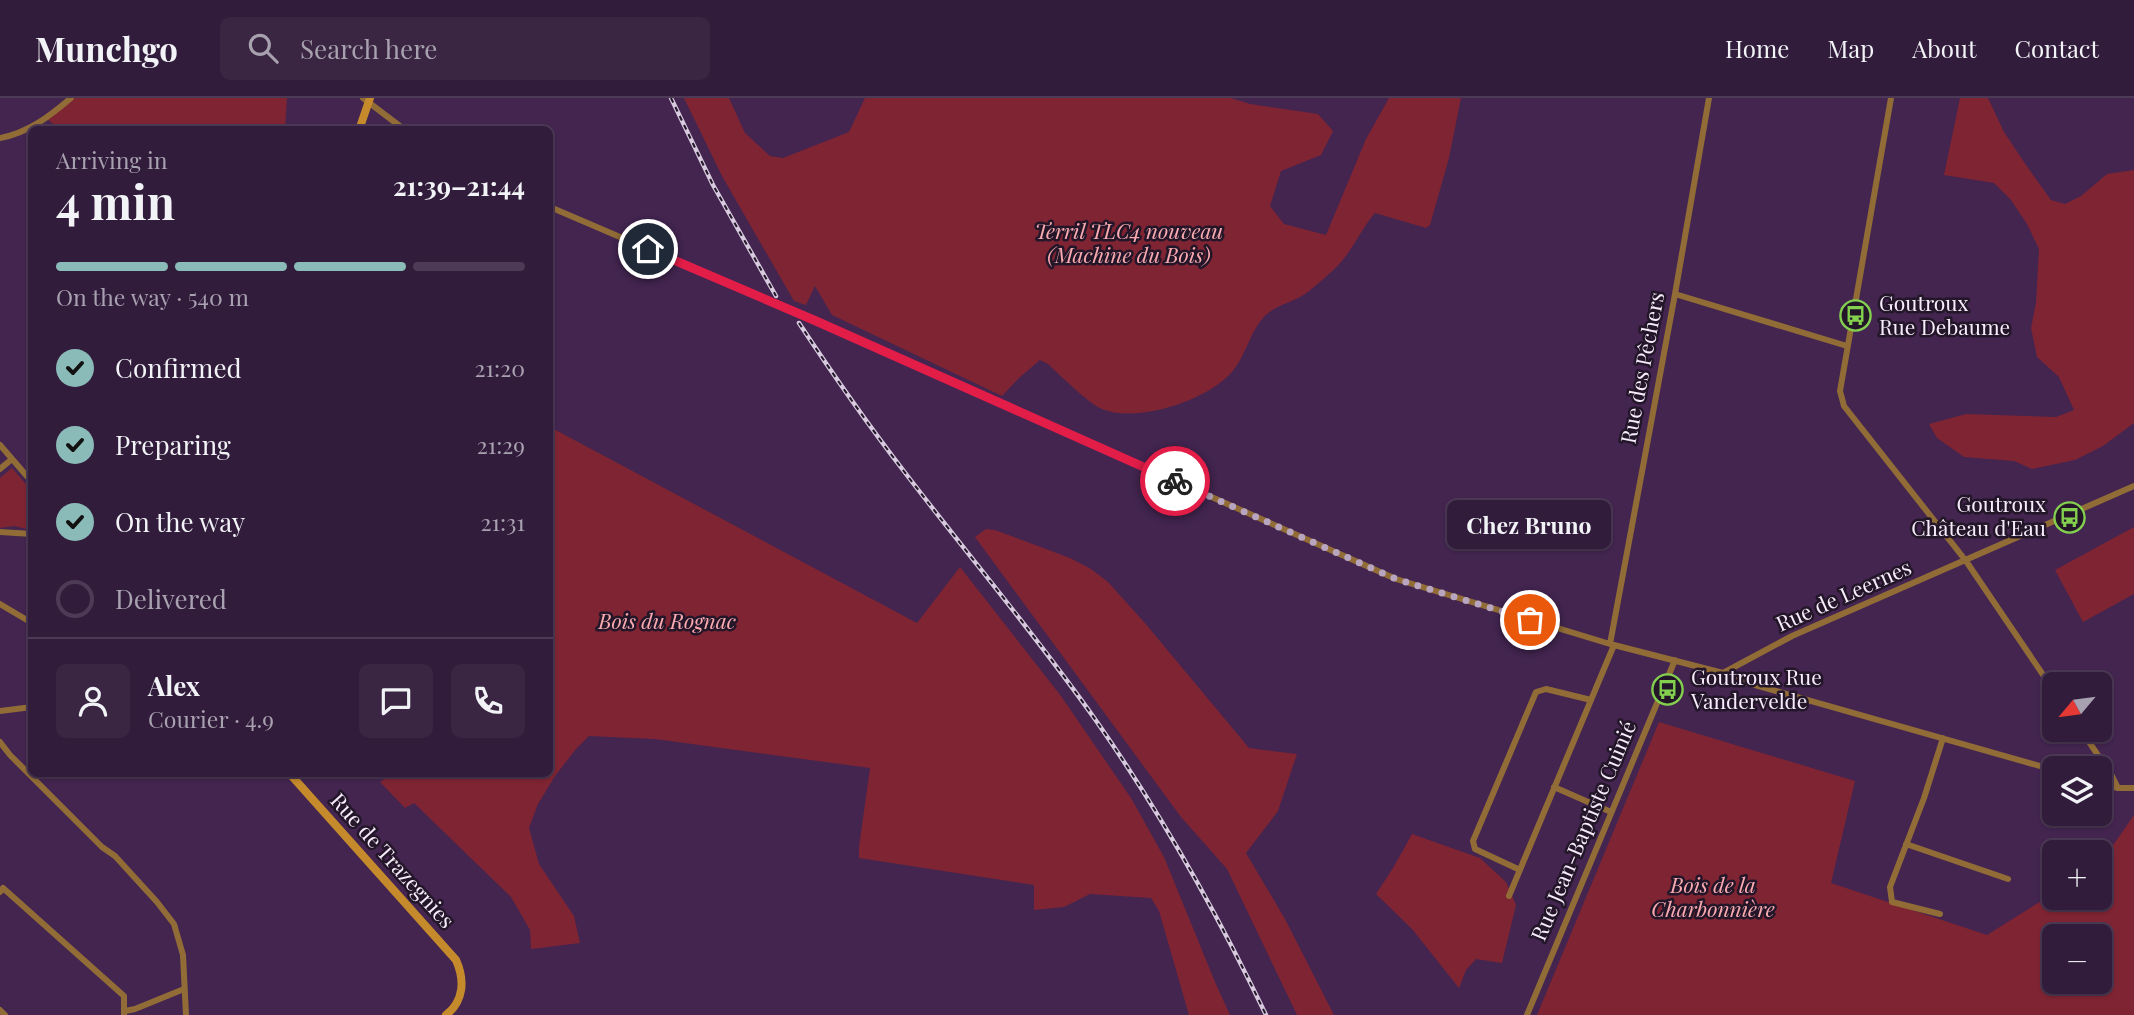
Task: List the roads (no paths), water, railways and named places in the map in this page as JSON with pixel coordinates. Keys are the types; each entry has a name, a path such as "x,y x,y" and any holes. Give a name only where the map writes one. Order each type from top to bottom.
{"main road":[{"path":"360,126 367,100"},
{"name":"Rue de Trazegnies","path":"293,777 453,955 462,985 460,997 446,1015"}],"street":[{"path":"32,126 71,98"},
{"name":"Rue des Pêchers","path":"1509,896 1612,645 1709,98"},
{"path":"1891,98 1839,391 1844,406 1966,561 2042,673"},
{"path":"367,100 400,126"},
{"path":"0,138 28,128"},
{"path":"553,207 1396,579 1612,645 1723,673 1741,681 2042,767"},
{"path":"1675,294 1847,346"},
{"path":"0,445 28,477"},
{"path":"0,469 12,459"},
{"name":"Rue de Leernes","path":"1723,673 1792,636 2134,486"},
{"path":"0,532 28,534"},
{"path":"0,604 28,621"},
{"name":"Rue Jean-Baptiste Cuinié","path":"1527,1015 1675,660"},
{"path":"1520,870 1475,849 1473,841 1536,692 1546,689 1591,700"},
{"path":"0,711 28,707"},
{"path":"1940,914 1892,902 1890,887 1943,738"},
{"path":"0,742 28,774"},
{"path":"2089,742 2118,788"},
{"path":"31,777 102,847 115,856 174,924 183,955 186,1015"},
{"path":"2112,786 2134,788"},
{"path":"1554,787 1611,812"},
{"path":"1906,844 2008,879"},
{"path":"0,892 3,888 124,996 124,1013 184,989"},
{"path":"0,1010 5,1015"}],"railway":[{"path":"671,98 713,185 776,296"},
{"path":"799,323 876,434 1050,658 1121,757 1188,865 1266,1015"}],"place":[{"name":"Goutroux Rue Debaume","path":"1856,316"},
{"name":"Goutroux Château d'Eau","path":"2069,517"},
{"name":"Chez Bruno","path":"1530,620"},
{"name":"Goutroux Rue Vandervelde","path":"1668,690"}],"park label":[{"name":"Terril TLC4 nouveau (Machine du Bois)","path":"1129,244"},
{"name":"Bois du Rognac","path":"667,622"},
{"name":"Bois de la Charbonnière","path":"1713,898"}]}
